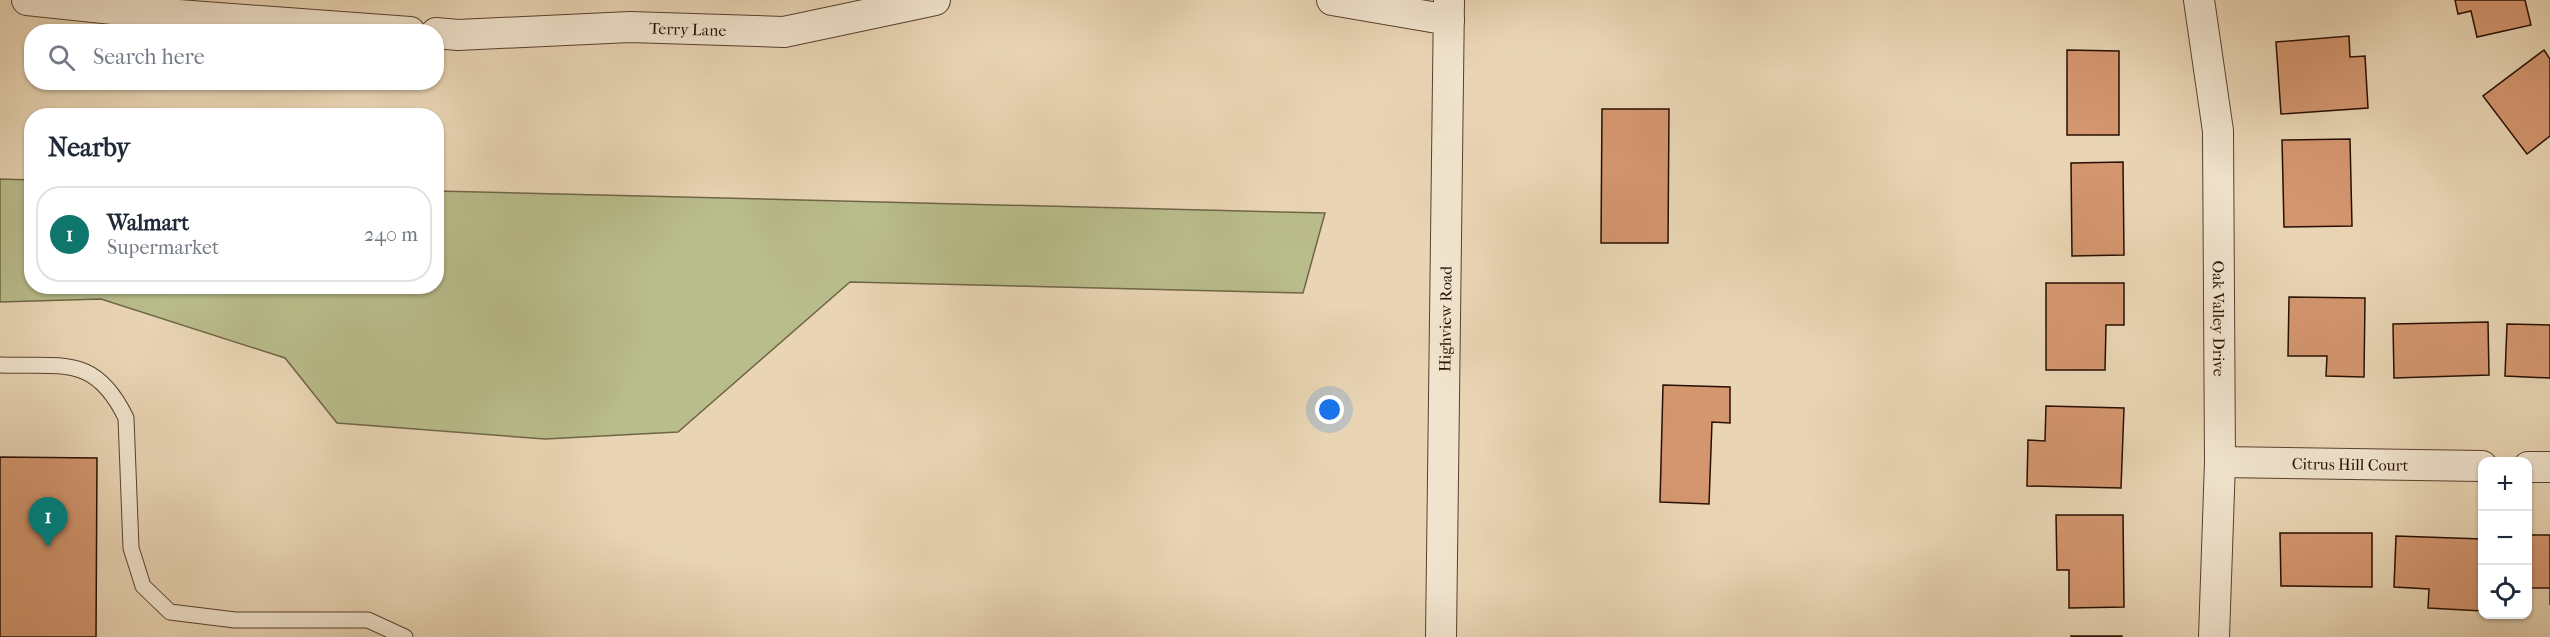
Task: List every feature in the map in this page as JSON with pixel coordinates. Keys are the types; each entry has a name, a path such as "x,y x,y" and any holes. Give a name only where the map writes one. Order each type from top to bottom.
{"street":[{"path":"27,0 151,14 295,24"},
{"name":"Terry Lane","path":"444,34 630,27 784,32 935,0"},
{"path":"1332,0 1449,10"},
{"name":"Oak Valley Drive","path":"2199,0 2218,131 2220,462 2214,637"},
{"name":"Highview Road","path":"1441,637 1449,10"},
{"name":"Citrus Hill Court","path":"2220,462 2478,466"},
{"path":"2532,467 2550,467"}],"lane":[{"path":"0,365 79,368 100,379 118,400 126,418 130,548 142,586 170,612 235,620 368,620 405,637"}],"green space":[{"path":"0,179 24,180 24,294 444,294 444,191 1325,213 1303,293 850,282 678,432 545,439 337,423 285,358 101,299 0,302"}],"building":[{"path":"2455,0 2525,0 2531,25 2477,37 2471,11 2458,14"},
{"path":"2349,36 2350,57 2365,56 2368,108 2281,114 2276,42"},
{"path":"2067,50 2119,51 2119,135 2067,135"},
{"path":"2544,50 2550,59 2550,136 2527,154 2483,96"},
{"path":"1602,109 1669,109 1668,243 1601,243"},
{"path":"2350,139 2352,226 2284,227 2282,140"},
{"path":"2123,162 2124,255 2072,256 2071,163"},
{"path":"2046,283 2124,283 2124,325 2106,325 2105,370 2046,370"},
{"path":"2289,297 2365,298 2364,377 2326,376 2327,356 2288,356"},
{"path":"2488,322 2489,375 2394,378 2393,324"},
{"path":"2507,324 2550,325 2550,378 2505,376"},
{"path":"1663,385 1730,387 1730,423 1712,422 1709,504 1660,502"},
{"path":"2046,406 2124,408 2121,488 2027,486 2028,440 2045,441"},
{"path":"0,457 97,458 96,637 0,637"},
{"path":"2056,515 2123,515 2124,607 2069,608 2069,570 2057,570"},
{"path":"2280,533 2372,533 2372,587 2281,586"},
{"path":"2532,535 2550,535 2550,588 2532,588"},
{"path":"2396,536 2478,539 2478,611 2428,608 2429,589 2394,587"},
{"path":"2122,636 2122,637 2071,637"}],"place":[{"name":"Walmart","path":"48,547"}]}
